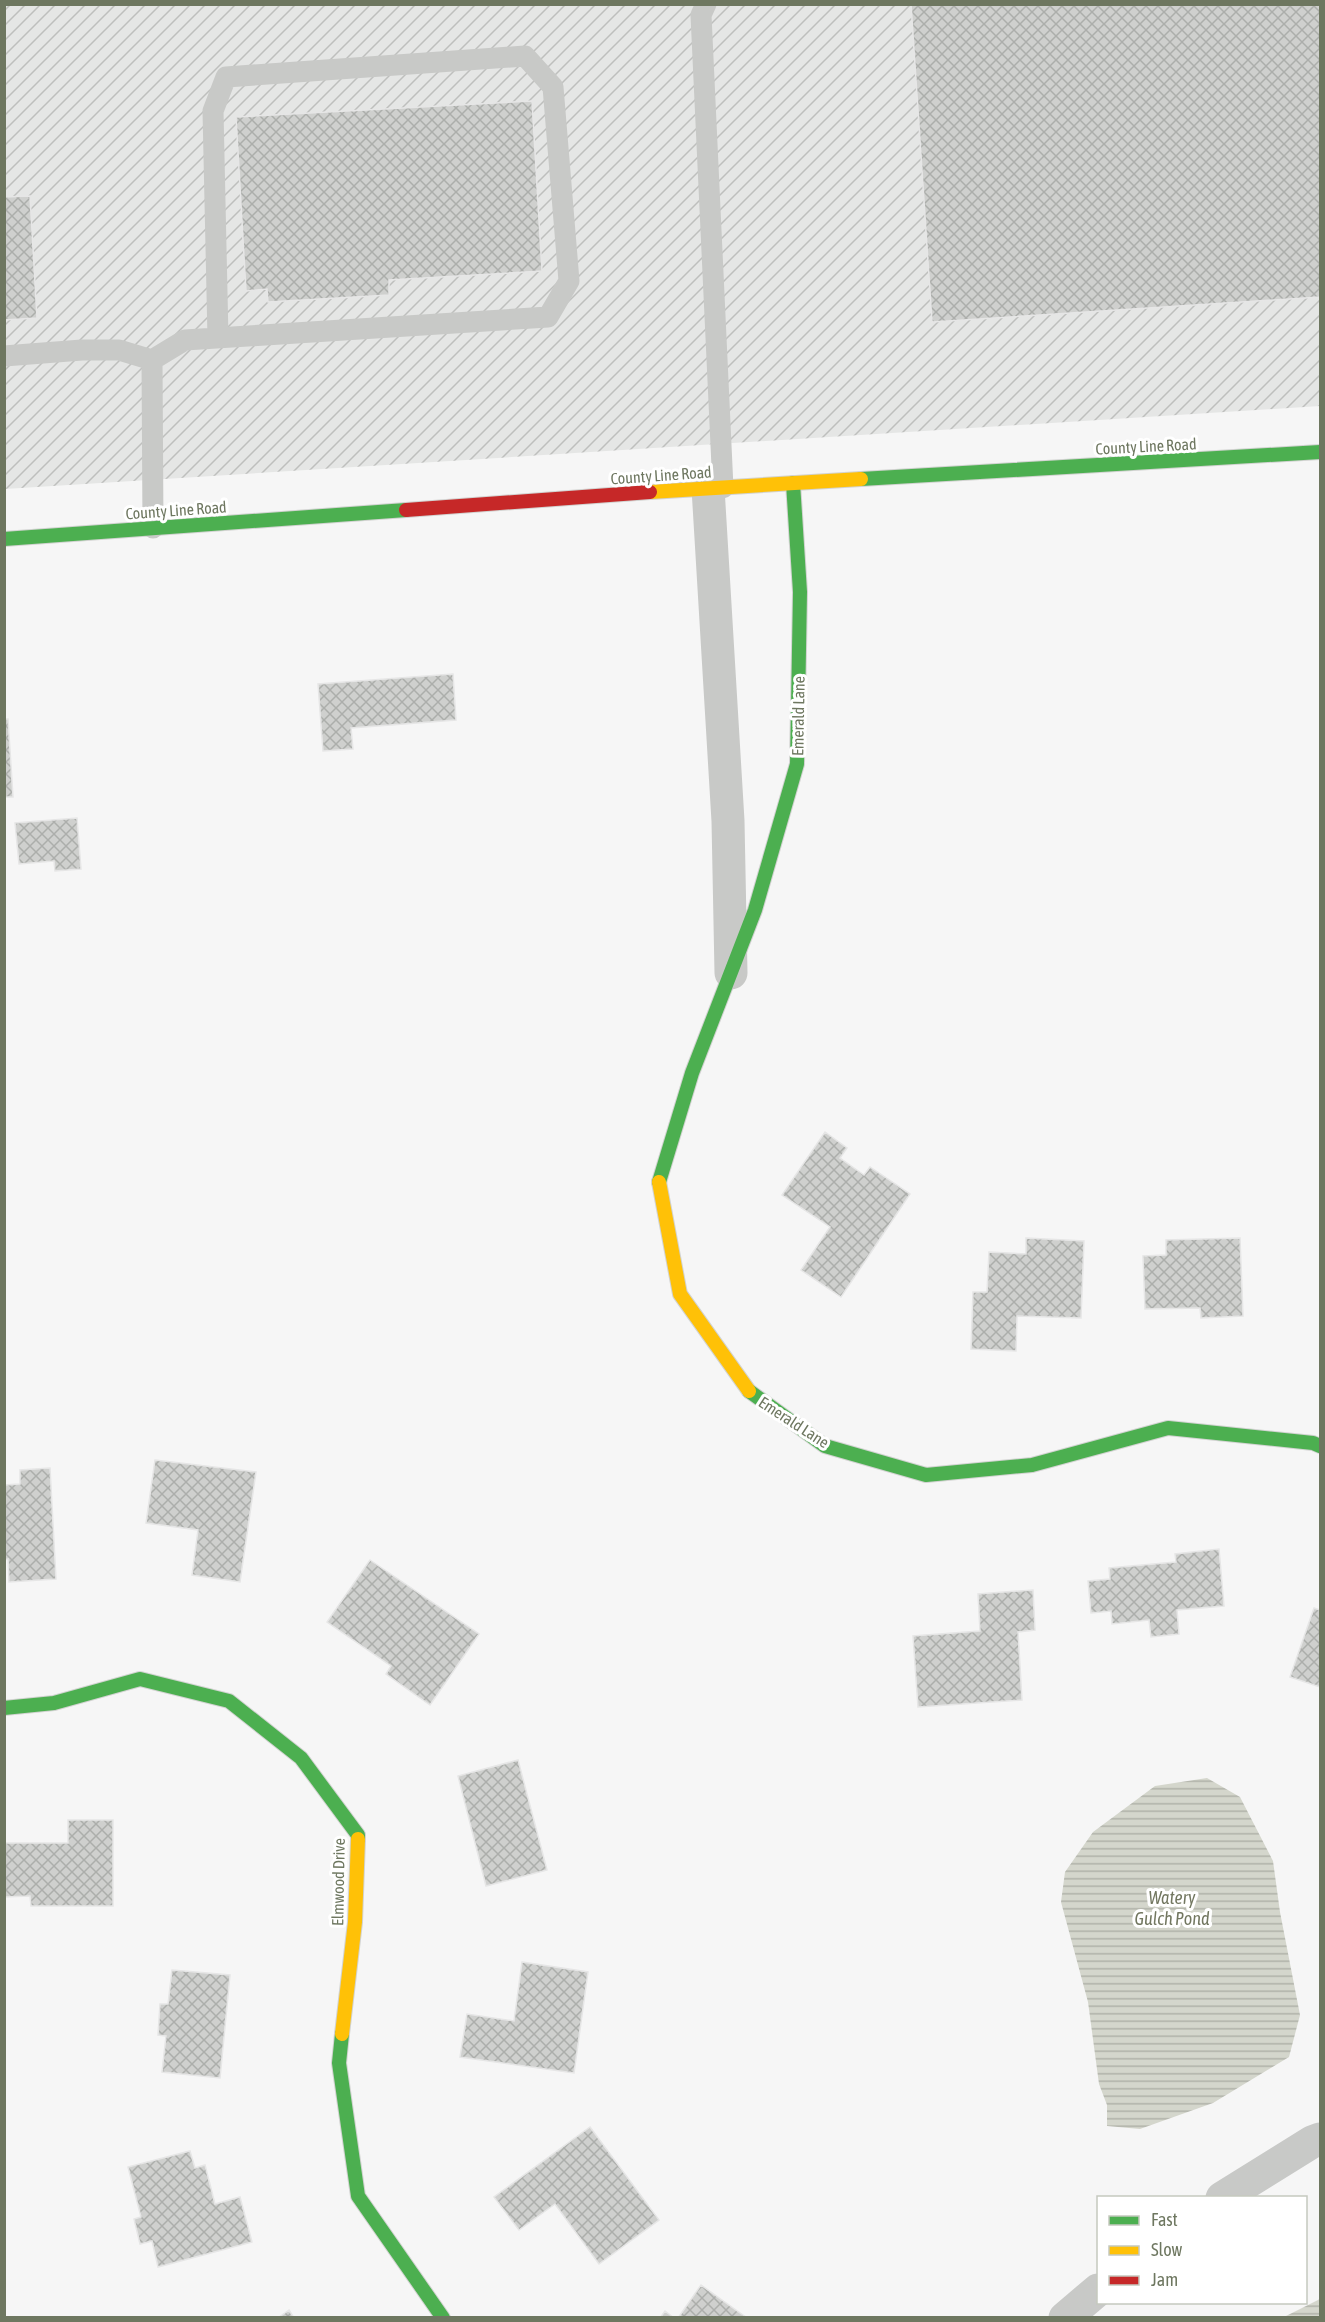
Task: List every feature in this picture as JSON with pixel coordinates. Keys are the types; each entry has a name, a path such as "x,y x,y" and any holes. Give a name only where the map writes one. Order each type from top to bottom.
{"street":[{"name":"County Line Road","path":"4,539 715,488 1320,452"},
{"name":"Emerald Lane","path":"793,483 800,592 797,764 756,910 692,1073 659,1181 680,1294 750,1392 825,1446 926,1475 1032,1465 1168,1428 1313,1443 1320,1446"},
{"name":"Emerald Lane","path":"715,488 728,821 731,974"},
{"name":"Elmwood Drive","path":"4,1708 54,1703 140,1679 229,1701 301,1758 358,1835 355,1922 339,2063 358,2196 443,2318"},
{"path":"1225,2196 1320,2139"},
{"path":"1065,2318 1097,2291"}],"lane":[{"path":"706,4 702,15 715,488"},
{"path":"4,356 82,350 119,350 152,360 185,340 218,338 548,317 569,281 553,87 525,56 226,77 213,111 218,338"},
{"path":"152,360 153,528"}],"shaded area":[{"path":"5,5 1320,5 1320,406 5,489"}],"water":[{"name":"Watery Gulch Pond","path":"1207,1778 1240,1797 1273,1861 1280,1912 1300,2015 1289,2057 1213,2103 1140,2129 1107,2126 1107,2105 1099,2084 1088,2002 1061,1902 1065,1872 1093,1832 1155,1786"},
{"path":"1320,2299 1320,2317 1284,2317"}],"building":[{"path":"911,4 1320,4 1320,297 932,322"},
{"path":"532,101 542,271 389,280 389,295 268,302 267,289 246,291 236,117"},
{"path":"30,196 37,318 4,320 4,197"},
{"path":"453,674 456,720 351,728 353,749 323,751 318,684"},
{"path":"4,719 8,719 13,797 4,797"},
{"path":"77,818 81,869 55,871 54,861 19,864 15,823"},
{"path":"825,1132 847,1148 840,1158 864,1175 870,1167 910,1194 841,1297 801,1270 830,1227 782,1195"},
{"path":"1026,1238 1084,1241 1081,1318 1017,1316 1016,1351 971,1349 973,1292 987,1292 989,1252 1026,1254"},
{"path":"1240,1238 1243,1316 1201,1318 1200,1308 1145,1309 1143,1256 1166,1255 1166,1240"},
{"path":"155,1460 256,1472 240,1582 192,1575 198,1530 146,1523"},
{"path":"50,1468 56,1579 9,1582 8,1559 4,1560 4,1485 20,1484 20,1470"},
{"path":"1219,1549 1224,1606 1177,1610 1179,1634 1151,1637 1149,1620 1112,1624 1111,1611 1091,1613 1088,1581 1110,1579 1109,1568 1176,1562 1175,1554"},
{"path":"370,1560 479,1634 430,1705 386,1674 391,1666 327,1622"},
{"path":"1033,1590 1035,1630 1018,1632 1022,1700 918,1707 913,1636 980,1631 978,1594"},
{"path":"1314,1608 1320,1610 1320,1687 1290,1677"},
{"path":"518,1760 547,1870 486,1886 458,1776"},
{"path":"68,1820 113,1820 113,1906 31,1906 30,1896 4,1897 4,1843 68,1843"},
{"path":"522,1962 588,1972 574,2073 460,2057 467,2014 514,2021"},
{"path":"172,1970 230,1975 220,2078 162,2072 166,2036 158,2035 160,2004 168,2004"},
{"path":"590,2127 659,2220 599,2264 555,2204 519,2230 494,2197"},
{"path":"190,2151 195,2168 205,2165 215,2204 240,2197 252,2242 158,2267 152,2241 140,2244 134,2219 141,2217 128,2167"},
{"path":"701,2285 747,2318 678,2318"},
{"path":"289,2310 294,2318 278,2318"},
{"path":"665,2311 674,2318 660,2318"}],"traffic: fast":[{"path":"861,479 1320,452"},
{"path":"659,1182 692,1073 755,910 797,764 800,592 793,483"},
{"path":"4,539 406,510"},
{"path":"749,1391 825,1446 926,1475 1032,1465 1168,1428 1313,1443 1320,1446"},
{"path":"4,1708 54,1703 140,1679 229,1701 301,1758 358,1835 358,1839"},
{"path":"342,2034 339,2063 358,2196 443,2318"}],"traffic: slow":[{"path":"650,492 861,479"},
{"path":"659,1182 680,1294 749,1391"},
{"path":"342,2034 355,1922 358,1839"}],"traffic: jam":[{"path":"406,510 650,492"}]}
